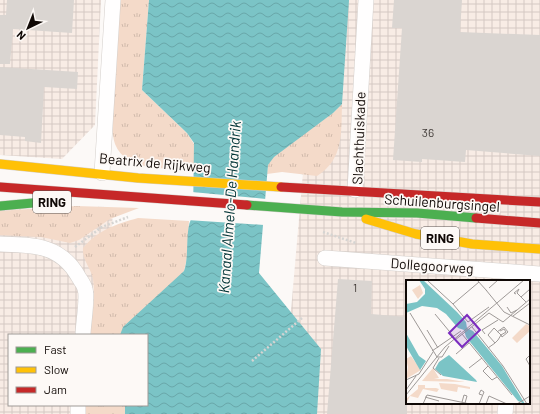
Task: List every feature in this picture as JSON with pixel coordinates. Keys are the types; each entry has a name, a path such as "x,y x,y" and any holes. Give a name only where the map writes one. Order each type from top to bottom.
{"main road":[{"name":"Beatrix de Rijkweg","path":"0,164 102,173 138,178 272,187 355,190"},
{"name":"Schuilenburgsingel","path":"0,187 32,188 104,196 342,212 417,213 540,224"},
{"name":"Slachthuiskade","path":"355,190 540,202"},
{"name":"Schuilenburgsingel","path":"0,206 104,196"},
{"name":"Schuilenburgsingel","path":"342,212 416,234 472,244 540,249"}],"street":[{"path":"102,173 113,0"},
{"name":"Slachthuiskade","path":"355,190 366,0"},
{"path":"0,244 39,246 62,256 73,268 86,290 83,334"},
{"name":"Dollegoorweg","path":"325,258 381,262 515,276 540,274"},
{"path":"505,414 506,404"}],"path":[{"path":"62,256 102,227 134,216"},
{"path":"317,230 369,248 381,262"},
{"path":"252,361 302,318"}],"shaded area":[{"path":"0,0 101,0 95,125 62,159 0,155"},
{"path":"318,0 540,0 540,414 282,414"},
{"path":"0,208 113,212 104,334 8,334 8,406 99,406 98,414 0,414"}],"green space":[{"path":"120,0 149,0 142,90 187,133 194,144 194,169 149,167 138,164 128,160 115,144 112,128"},
{"path":"342,104 341,135 337,153 326,169 317,176 282,172 267,174 268,165 273,157 333,113"},
{"path":"76,206 139,208 110,219 79,240 70,243 41,237 0,235 0,211"},
{"path":"138,218 189,221 187,258 184,271 177,280 142,310 121,334 90,334 94,286 92,275 84,256 83,248 101,232"},
{"path":"84,406 125,406 125,414 83,414"}],"water":[{"name":"Kanaal Almelo-De Haandrik","path":"149,0 349,0 342,104 333,113 274,157 268,165 259,273 321,349 317,414 125,414 125,406 148,406 148,334 120,334 123,327 184,271 187,257 189,227 193,216 194,143 187,133 142,90"}],"pier":[{"path":"192,192 266,199 264,225 187,220 191,216"}],"building":[{"path":"7,0 74,0 72,33 13,29 10,64 0,64 0,15 6,15"},
{"path":"394,0 462,0 460,32 540,35 540,156 466,150 465,162 422,159 422,162 393,160 402,28 392,28"},
{"path":"0,67 78,72 77,89 44,87 41,143 25,141 25,137 0,135"},
{"path":"338,279 372,281 371,314 406,317 407,414 327,414"}],"traffic: fast":[{"path":"0,206 65,200"},
{"path":"247,205 342,212 417,213 476,218"}],"traffic: slow":[{"path":"0,164 138,178 281,187"},
{"path":"366,219 416,234 472,244 540,249"}],"traffic: jam":[{"path":"0,187 247,205"},
{"path":"281,187 540,202"},
{"path":"476,218 540,223"}]}
